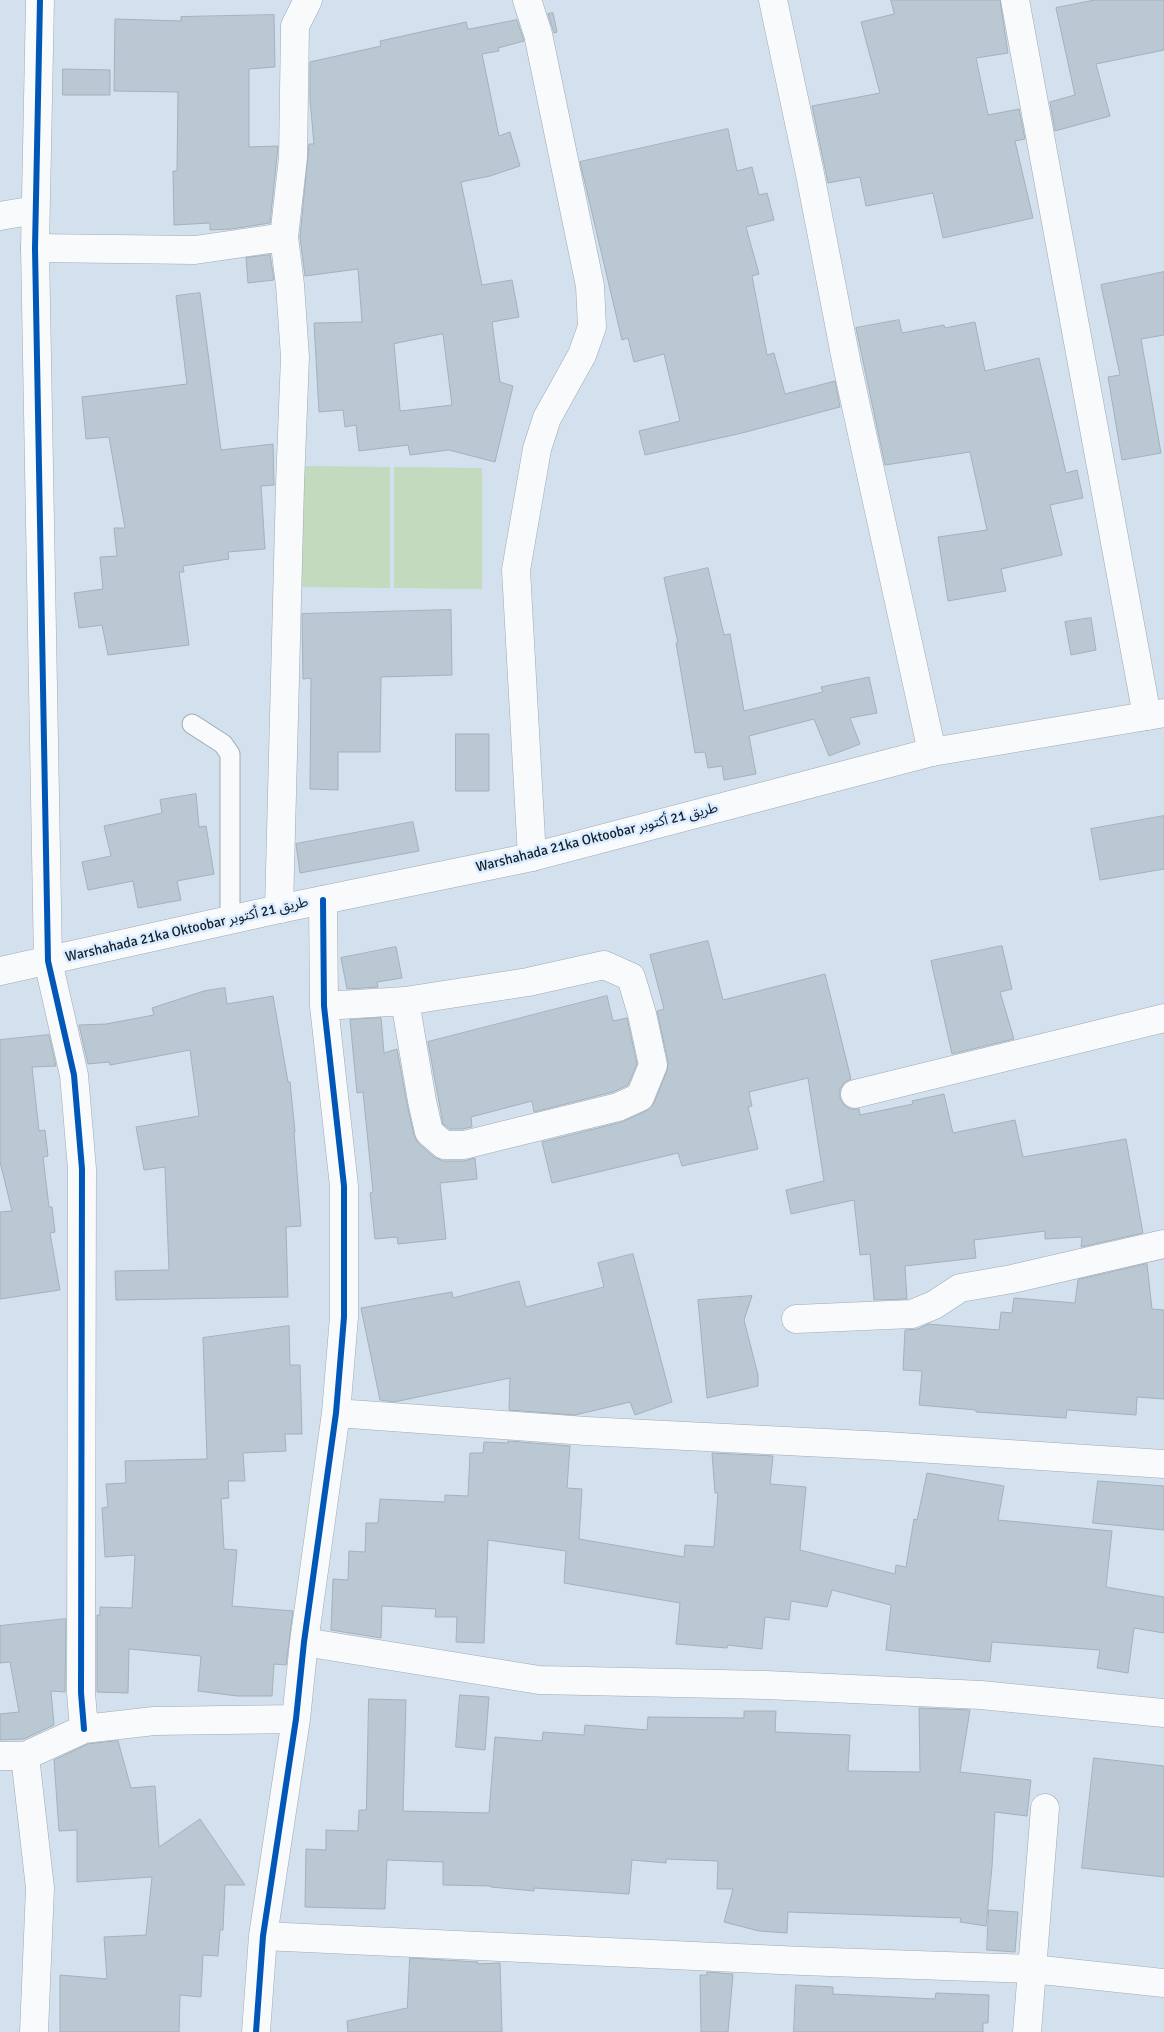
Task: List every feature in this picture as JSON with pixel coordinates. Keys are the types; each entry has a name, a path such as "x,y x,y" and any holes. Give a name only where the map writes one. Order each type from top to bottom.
{"street":[{"path":"40,0 35,248 48,961 74,1075 82,1169 80,1693 84,1729"},
{"path":"279,909 295,357 290,285 284,237 293,158 295,26 308,0"},
{"path":"527,0 538,34 590,286 592,327 582,355 547,418 537,449 516,570 532,857"},
{"path":"773,0 810,174 847,365 932,752"},
{"path":"1015,0 1156,714"},
{"path":"0,216 35,210"},
{"path":"35,248 195,250 284,237"},
{"name":"Warshahada 21ka Oktoobar طريق 21 أكتوبر","path":"0,971 279,909 532,857 932,752 1156,714"},
{"path":"256,2032 263,1936 296,1719 304,1642 336,1413 344,1317 344,1186 324,1006 324,900"},
{"path":"324,1006 405,1001 528,982 604,965 631,978 654,1064 640,1097 618,1106 464,1145 444,1145 430,1132 405,1001"},
{"path":"855,1094 1164,1018"},
{"path":"796,1319 912,1314 934,1305 960,1288 1012,1279 1164,1244"},
{"path":"336,1413 586,1431 886,1446 1164,1464"},
{"path":"304,1642 539,1680 766,1685 981,1695 1164,1713"},
{"path":"34,2032 40,1888 13,1756 84,1729 154,1720 296,1719"},
{"path":"1027,2032 1045,1808"},
{"path":"263,1936 802,1961 1032,1969 1164,1983"}],"lane":[{"path":"192,724 223,744 230,754 230,920"}],"green space":[{"path":"302,466 390,467 390,588 302,587"},
{"path":"394,467 482,468 482,589 394,588"}],"building":[{"path":"891,0 1000,0 1008,53 976,58 988,115 1019,109 1025,139 1015,141 1033,218 943,238 933,193 866,206 860,177 828,183 812,106 880,93 861,22 894,14"},
{"path":"1095,0 1164,0 1164,50 1096,64 1110,116 1055,131 1050,102 1075,95 1056,8"},
{"path":"553,13 557,32 554,33 548,14"},
{"path":"274,15 275,67 249,69 249,147 278,146 270,223 210,230 210,223 174,225 173,171 177,171 178,92 114,91 115,19 181,21 181,17"},
{"path":"517,20 524,41 498,48 499,51 482,54 499,136 510,132 520,166 490,176 461,182 482,285 512,280 519,317 492,322 500,382 513,386 495,462 449,450 410,455 408,445 359,451 356,425 345,427 343,410 319,412 314,323 362,322 358,269 305,276 300,237 309,144 314,144 310,100 310,62 381,46 380,41 466,22 468,29","holes":["443,334 452,405 400,410 394,344"]},
{"path":"63,69 110,70 110,95 63,95"},
{"path":"728,129 737,171 752,167 759,195 767,193 774,220 746,227 759,274 752,276 767,355 774,353 785,394 835,381 840,407 742,433 645,455 639,431 680,421 664,354 634,362 628,338 622,340 580,162"},
{"path":"270,255 274,280 248,283 246,258"},
{"path":"1164,272 1164,335 1141,339 1161,453 1122,460 1108,377 1120,375 1101,285"},
{"path":"200,293 221,450 273,444 274,485 261,486 265,549 228,552 229,559 183,566 184,572 179,572 189,645 108,655 102,625 79,628 74,593 103,589 100,557 117,556 114,528 125,528 109,437 86,439 82,397 187,384 176,296"},
{"path":"899,320 902,333 944,325 945,328 975,322 985,371 1039,358 1066,473 1077,470 1083,498 1050,505 1062,555 1001,569 1006,591 948,601 938,537 987,530 970,452 885,465 856,328"},
{"path":"708,568 724,635 730,634 744,711 823,692 821,687 869,677 877,713 850,718 860,744 829,756 814,719 749,736 756,774 724,780 722,766 708,768 705,752 695,753 676,643 678,643 664,578"},
{"path":"451,610 452,675 381,677 380,752 338,752 338,790 310,789 311,678 303,679 302,614"},
{"path":"1091,618 1096,650 1071,655 1065,622"},
{"path":"456,734 489,734 489,791 456,791"},
{"path":"196,794 199,827 206,826 214,874 177,881 181,900 138,908 133,881 88,890 82,862 111,856 104,826 162,813 160,800"},
{"path":"1164,816 1164,869 1100,880 1091,829"},
{"path":"413,822 419,851 300,873 296,844"},
{"path":"708,941 723,1000 825,974 851,1079 845,1082 840,1089 840,1098 843,1104 850,1109 859,1109 860,1115 913,1104 912,1101 944,1094 953,1133 1015,1120 1023,1157 1126,1139 1143,1233 1081,1247 1082,1237 1045,1239 1045,1231 974,1240 976,1258 905,1266 907,1299 874,1300 870,1254 860,1255 854,1200 791,1214 786,1190 824,1181 808,1078 749,1092 752,1106 748,1107 758,1149 682,1166 678,1153 552,1183 542,1142 622,1122 646,1111 654,1103 667,1071 668,1062 657,1011 664,1009 650,955"},
{"path":"1002,946 1012,989 1000,992 1014,1039 952,1054 931,961"},
{"path":"396,947 402,978 377,982 378,987 347,989 341,958"},
{"path":"225,988 227,1004 273,996 288,1082 290,1082 301,1226 286,1227 288,1297 116,1300 115,1271 169,1270 165,1167 144,1170 136,1127 199,1116 190,1050 110,1065 109,1062 88,1064 79,1025 106,1024 154,1015 152,1008 204,991"},
{"path":"607,996 613,1021 627,1018 637,1064 628,1085 613,1092 534,1112 532,1101 471,1117 472,1127 450,1129 443,1124 428,1042"},
{"path":"381,1018 384,1053 397,1049 407,1104 414,1135 418,1143 434,1157 443,1161 464,1161 475,1158 477,1179 440,1183 446,1239 398,1244 397,1237 375,1239 370,1193 373,1192 363,1092 357,1093 350,1020"},
{"path":"49,1035 56,1066 32,1067 39,1131 45,1130 48,1156 43,1157 49,1207 52,1207 55,1232 50,1233 60,1290 0,1299 0,1212 12,1211 0,1162 0,1040"},
{"path":"633,1254 672,1402 635,1415 630,1402 575,1415 509,1410 510,1378 394,1402 380,1400 361,1308 452,1292 453,1298 519,1281 526,1307 604,1287 598,1263"},
{"path":"1147,1264 1152,1309 1164,1310 1164,1399 1137,1397 1136,1415 1067,1410 1066,1418 976,1412 976,1410 919,1405 922,1371 903,1370 905,1330 918,1329 928,1324 999,1330 1001,1312 1012,1313 1014,1298 1075,1303 1078,1280"},
{"path":"752,1296 744,1320 758,1375 758,1386 707,1398 698,1300"},
{"path":"289,1326 290,1365 300,1365 302,1434 285,1434 286,1451 243,1453 245,1481 228,1481 229,1498 221,1499 224,1549 237,1550 232,1606 293,1611 286,1665 274,1664 272,1696 237,1696 198,1691 201,1656 129,1649 128,1693 97,1692 97,1615 100,1615 100,1607 132,1608 135,1555 105,1557 102,1508 108,1507 106,1484 126,1483 125,1461 207,1459 203,1338"},
{"path":"508,1441 570,1446 567,1488 582,1489 579,1539 684,1557 685,1545 714,1547 718,1493 715,1493 712,1453 773,1456 770,1484 806,1487 800,1550 895,1574 896,1565 906,1567 914,1519 917,1520 927,1473 1004,1486 998,1520 1112,1531 1106,1587 1164,1597 1164,1633 1134,1628 1128,1673 1097,1668 1100,1650 992,1642 990,1662 886,1650 891,1605 832,1590 827,1607 791,1601 789,1620 765,1617 762,1649 728,1645 727,1648 676,1644 680,1603 564,1583 566,1551 488,1540 484,1643 456,1642 457,1617 435,1617 436,1609 382,1606 381,1638 331,1630 333,1579 348,1580 349,1551 365,1552 366,1523 378,1523 380,1499 445,1502 445,1495 468,1496 470,1453 483,1453 484,1442 508,1443"},
{"path":"1098,1481 1164,1486 1164,1530 1093,1523"},
{"path":"66,1619 65,1692 51,1691 54,1725 24,1739 0,1740 0,1714 19,1712 10,1662 0,1663 0,1626"},
{"path":"460,1695 489,1697 485,1750 456,1747"},
{"path":"369,1699 406,1700 403,1811 489,1813 495,1737 542,1741 543,1732 584,1735 585,1725 647,1730 648,1717 744,1718 744,1711 776,1711 775,1732 850,1735 848,1771 920,1772 919,1708 970,1710 960,1772 1031,1780 1027,1816 995,1812 986,1926 960,1922 961,1918 788,1912 787,1933 759,1931 724,1922 733,1889 717,1889 718,1861 666,1859 666,1863 632,1860 629,1894 534,1888 534,1891 491,1886 443,1885 443,1862 387,1860 385,1909 305,1907 306,1849 326,1850 326,1830 358,1831 359,1810 366,1810"},
{"path":"118,1741 131,1788 155,1786 159,1847 200,1819 245,1885 225,1885 223,1930 220,1930 218,1956 203,1955 201,1997 180,1995 179,2032 60,2032 60,1975 107,1979 104,1937 146,1935 152,1877 77,1882 77,1830 59,1831 54,1760 88,1744"},
{"path":"1094,1758 1164,1766 1164,1877 1082,1868"},
{"path":"989,1910 1018,1912 1015,1952 987,1950"},
{"path":"410,1958 478,1962 478,1964 500,1963 502,2032 348,2032 347,2021 407,2008"},
{"path":"707,1972 733,1974 728,2032 701,2032 700,1975 707,1975"},
{"path":"796,1985 833,1987 833,1994 935,1999 936,1993 989,1995 988,2023 983,2023 983,2032 794,2032"}],"cycle path":[{"path":"40,0 35,248 48,961 74,1075 82,1169 81,1693 84,1729"},
{"path":"256,2032 263,1936 296,1719 304,1642 336,1413 344,1317 344,1186 324,1006 323,900"}]}
